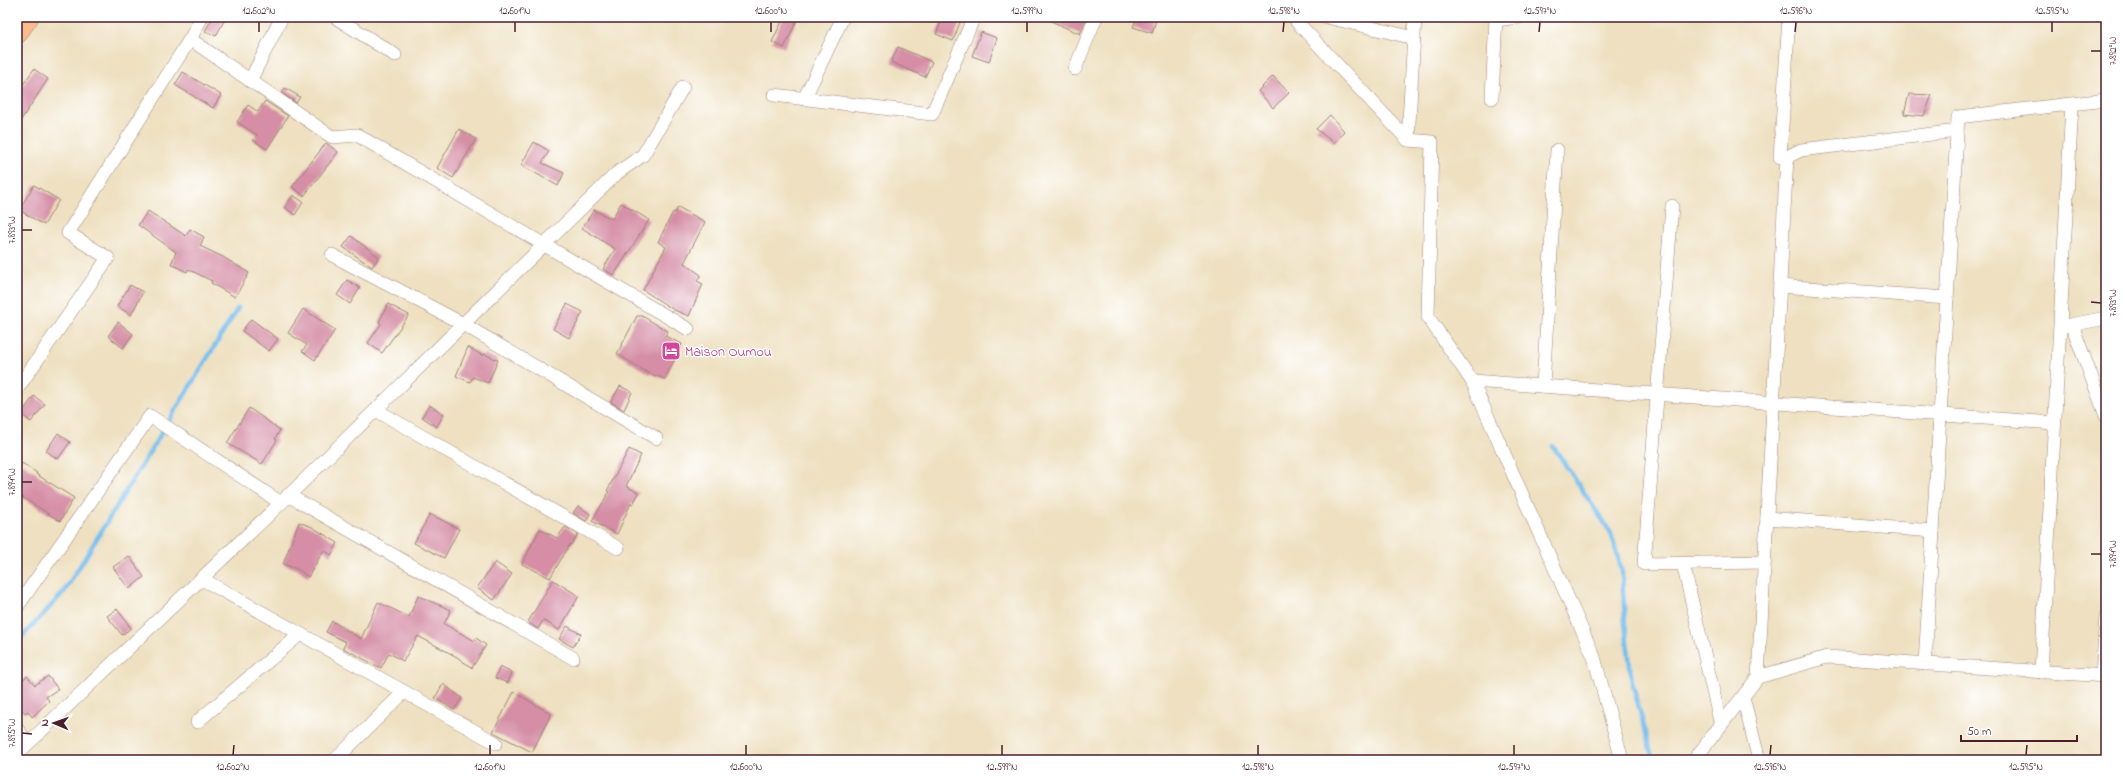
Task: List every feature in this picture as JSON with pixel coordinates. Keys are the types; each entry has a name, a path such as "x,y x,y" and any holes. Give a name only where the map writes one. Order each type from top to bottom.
{"highway":[{"path":"17,33 28,17"}],"street":[{"path":"17,390 108,258 68,233 190,39 202,17"},
{"path":"250,81 282,17"},
{"path":"335,17 395,54"},
{"path":"804,99 842,17"},
{"path":"774,95 932,114 974,17"},
{"path":"1076,69 1096,17"},
{"path":"1297,17 1297,22 1408,140 1432,142 1428,318 1472,381 1594,657 1622,760"},
{"path":"1327,17 1414,38"},
{"path":"1408,140 1415,17"},
{"path":"1492,98 1496,19 1519,17"},
{"path":"1789,17 1780,157 1788,157 1801,150 1957,131"},
{"path":"190,39 332,137 357,135 688,329"},
{"path":"17,754 202,579 617,173 643,155 683,87"},
{"path":"1925,664 1958,117 2106,100"},
{"path":"2041,672 2054,423 2066,326 2072,104"},
{"path":"1543,386 1557,150"},
{"path":"1694,760 1758,677 1788,157"},
{"path":"1672,206 1644,564 1764,562"},
{"path":"332,255 463,324 656,438"},
{"path":"1780,286 1947,298"},
{"path":"2066,326 2106,318"},
{"path":"2066,326 2106,416"},
{"path":"1472,381 2054,423"},
{"path":"376,410 618,548"},
{"path":"17,606 150,416 284,499 573,658"},
{"path":"1767,518 1933,531"},
{"path":"1683,564 1721,725"},
{"path":"202,579 496,743"},
{"path":"1758,677 1827,657 2104,676 2106,618"},
{"path":"197,722 300,634"},
{"path":"335,760 404,692"},
{"path":"1743,697 1759,760"},
{"path":"17,729 28,743"}],"building":[{"path":"213,17 226,17 216,36 205,31"},
{"path":"784,17 797,20 784,48 772,42"},
{"path":"943,17 962,17 953,41 936,34"},
{"path":"1042,17 1087,17 1080,34"},
{"path":"1137,17 1157,17 1152,33 1133,27"},
{"path":"981,32 997,38 989,62 972,56"},
{"path":"898,47 932,62 925,77 891,62"},
{"path":"34,69 48,79 17,126 17,93"},
{"path":"183,72 221,95 213,108 175,85"},
{"path":"1273,76 1289,93 1273,108 1258,91"},
{"path":"285,88 300,97 296,103 282,93"},
{"path":"1909,94 1932,95 1924,116 1904,114"},
{"path":"265,101 288,116 267,149 253,140 257,135 237,122 248,105 258,112"},
{"path":"1330,115 1344,131 1334,143 1316,129"},
{"path":"459,129 476,139 453,178 437,168"},
{"path":"534,142 549,151 542,163 564,173 558,186 521,165"},
{"path":"326,143 338,152 304,196 292,187"},
{"path":"34,185 59,200 44,225 19,210"},
{"path":"293,195 303,202 295,215 285,207"},
{"path":"621,203 649,220 614,275 603,269 615,249 582,228 594,210 612,219"},
{"path":"678,207 705,222 684,263 701,275 697,281 703,284 689,316 674,310 643,290 666,247 658,242 673,212 675,213"},
{"path":"148,211 186,236 190,229 204,237 200,246 223,257 249,273 235,297 211,283 212,281 188,269 187,272 171,264 176,252 138,225"},
{"path":"351,236 379,257 372,267 343,247"},
{"path":"347,280 360,288 350,304 337,295"},
{"path":"130,285 143,292 131,315 117,306"},
{"path":"388,304 409,315 382,353 368,343 381,324 379,322"},
{"path":"567,304 583,312 569,338 553,329"},
{"path":"303,309 335,330 315,360 302,351 307,345 288,333"},
{"path":"637,316 642,316 668,331 665,336 682,344 665,379 648,373 617,354"},
{"path":"251,319 278,339 269,351 242,331"},
{"path":"118,322 133,334 123,348 108,336"},
{"path":"468,347 483,356 484,354 498,360 488,383 473,377 470,382 456,376"},
{"path":"620,386 632,392 624,410 611,402"},
{"path":"34,396 45,404 31,422 21,414"},
{"path":"429,405 444,414 437,427 422,417"},
{"path":"249,408 280,430 275,439 277,440 262,464 227,443"},
{"path":"58,433 70,442 58,459 46,451"},
{"path":"629,449 641,455 626,486 639,493 633,504 631,503 617,534 592,521 609,492 607,491"},
{"path":"22,463 37,473 36,474 74,498 60,521 17,494 17,472"},
{"path":"578,506 590,514 586,521 573,513"},
{"path":"430,514 459,529 444,558 414,543"},
{"path":"299,522 312,527 338,543 331,555 324,550 308,577 299,570 283,564"},
{"path":"565,527 578,534 571,545 570,544 550,578 522,564 540,529 557,538"},
{"path":"129,556 144,577 129,589 113,567"},
{"path":"495,562 512,574 494,600 477,588"},
{"path":"553,580 579,596 559,630 543,620 538,629 528,622"},
{"path":"418,596 451,610 444,624 475,641 476,638 486,645 472,668 457,657 418,636 403,661 389,653 381,668 343,648 346,642 326,632 332,621 361,639 378,602 409,617"},
{"path":"117,609 131,628 122,635 107,616"},
{"path":"567,626 581,634 573,647 559,639"},
{"path":"500,666 512,672 508,683 495,678"},
{"path":"27,676 35,685 48,676 58,689 46,697 49,701 32,717 28,711 25,713 17,704 17,685"},
{"path":"443,684 462,698 454,710 435,698"},
{"path":"514,692 551,714 532,752 493,732"}],"waterway":[{"path":"17,642 64,592 238,308"},
{"path":"1553,446 1611,533 1622,572 1625,624 1632,682 1653,760"}],"place":[{"name":"Maison Oumou","path":"671,351"}]}
